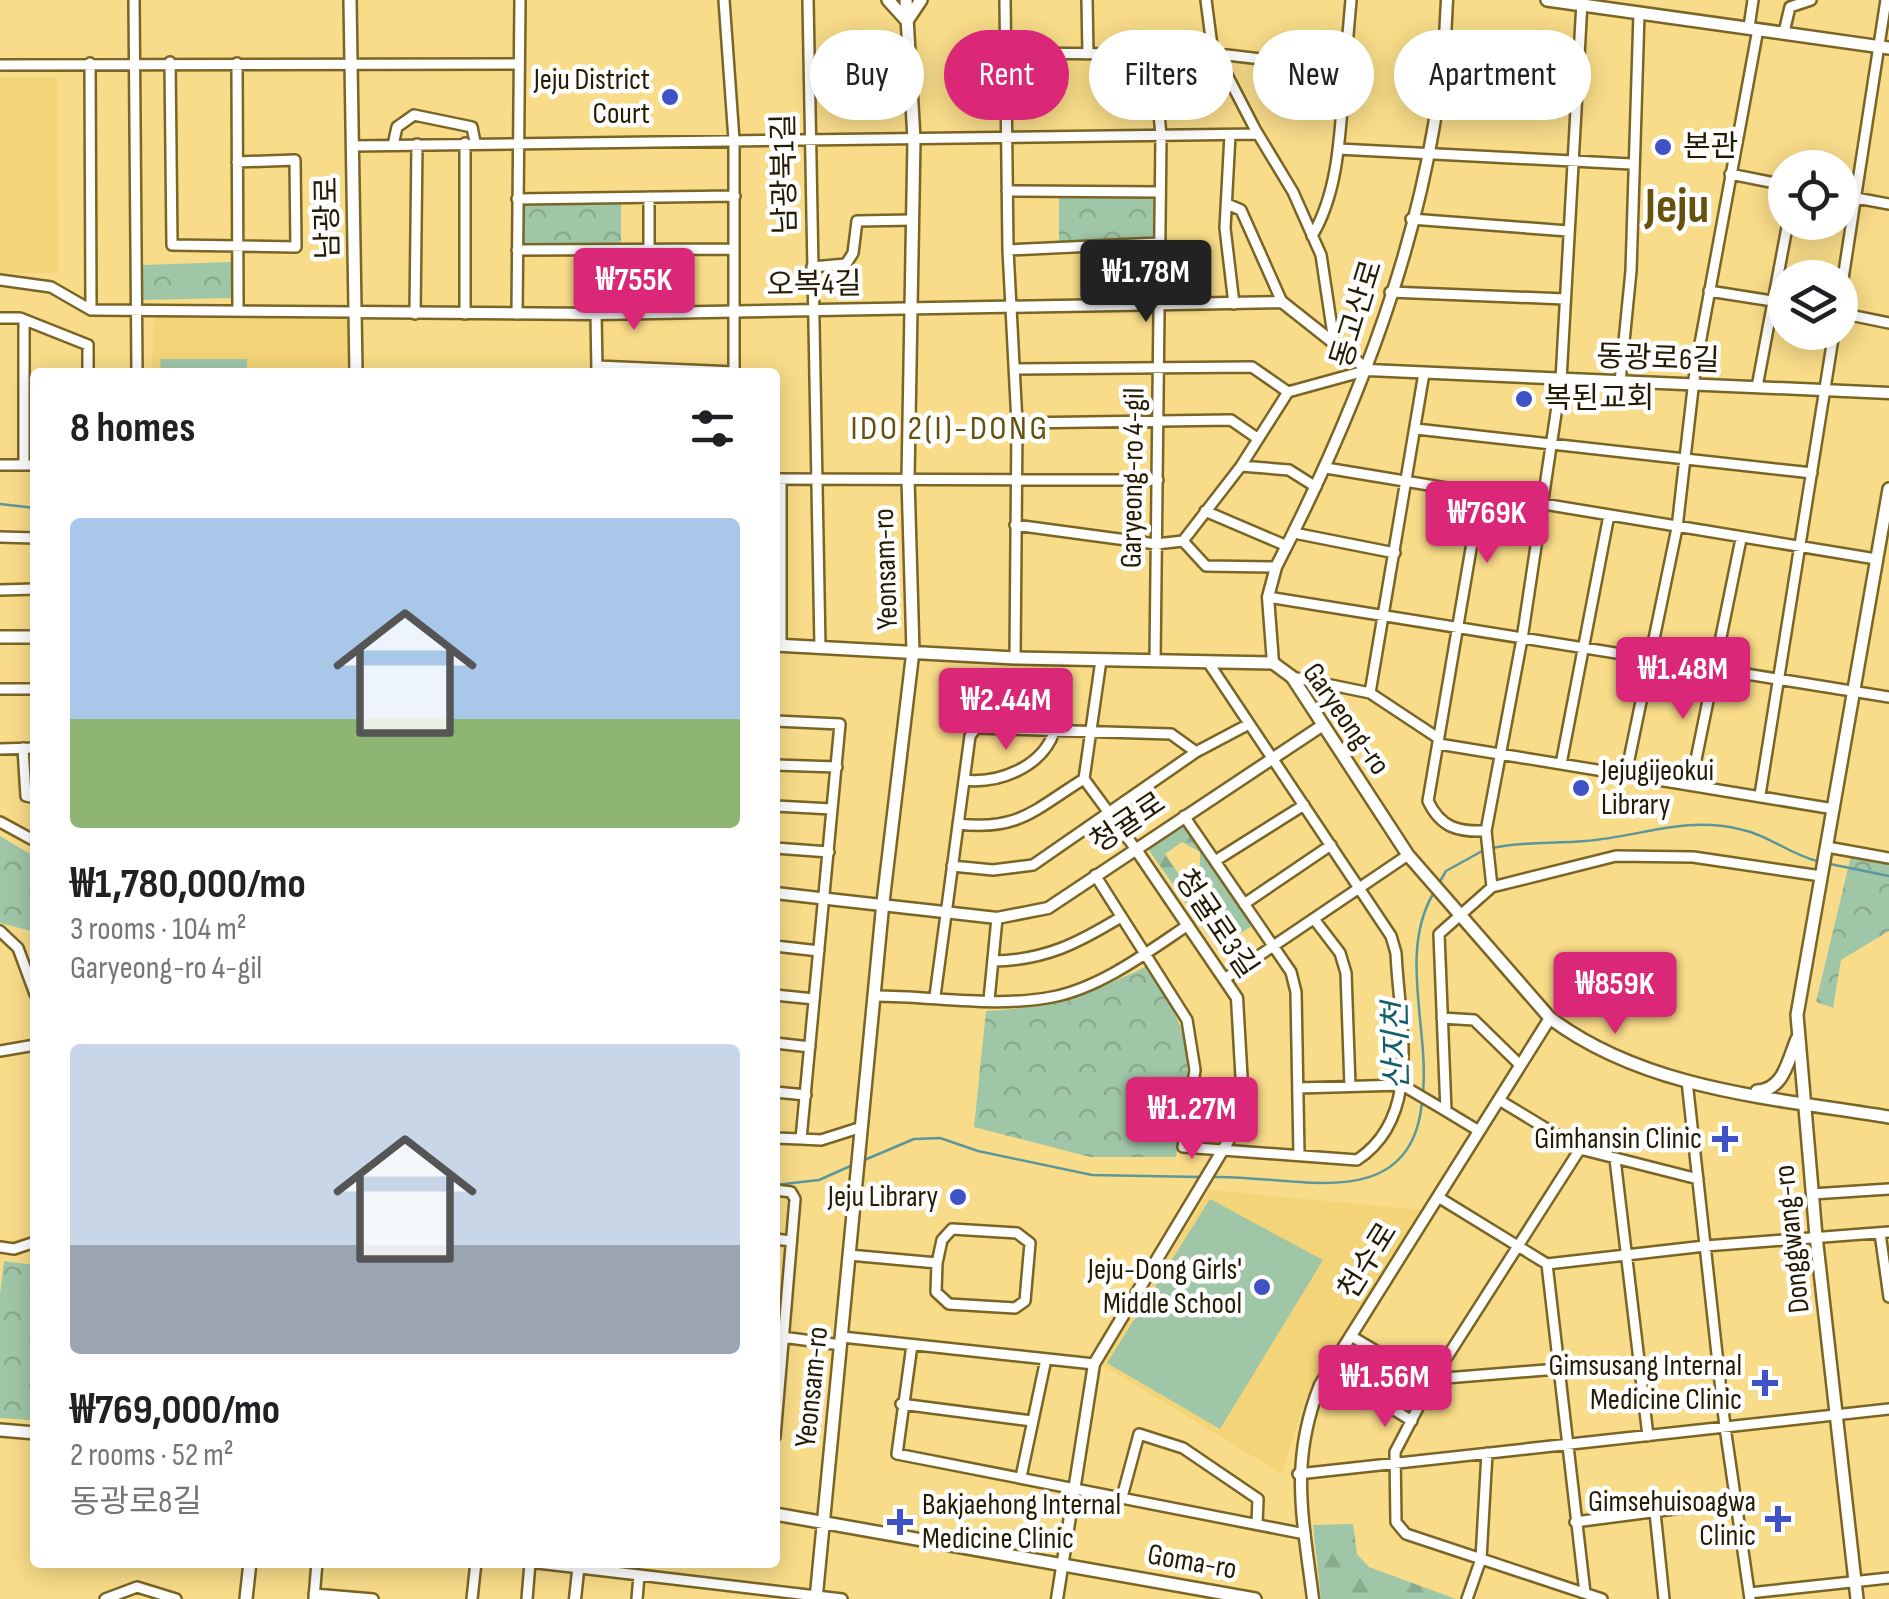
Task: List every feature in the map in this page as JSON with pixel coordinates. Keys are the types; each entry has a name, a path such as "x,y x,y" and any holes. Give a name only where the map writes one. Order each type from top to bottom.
{"main road":[{"name":"남광로","path":"350,0 356,368"},
{"path":"888,0 907,21 921,0"},
{"name":"Yeonsam-ro","path":"816,1596 883,902 913,651 908,479 914,138 906,0"},
{"path":"1547,0 1883,47"},
{"path":"1827,847 1889,489"},
{"path":"0,637 30,637"},
{"name":"Garyeong-ro","path":"780,645 1015,658 1273,663 1292,676 1408,856 1458,916"},
{"name":"Donggwang-ro","path":"1827,847 1800,980 1798,1035 1816,1236 1857,1599"},
{"path":"1458,916 1550,1018 1602,1054 1687,1081 1889,1117"},
{"path":"1743,1092 1765,1091 1776,1084 1798,1035"},
{"path":"0,1430 30,1433"},
{"name":"Goma-ro","path":"780,1514 825,1519 1255,1599"},
{"path":"246,1599 249,1568"}],"street":[{"path":"134,0 131,62 136,368"},
{"path":"516,314 520,0"},
{"path":"724,0 734,140 734,368"},
{"name":"남광북1길","path":"808,0 820,647"},
{"path":"1006,0 1007,30"},
{"path":"1069,54 1088,54 1087,0"},
{"path":"1206,0 1210,30"},
{"path":"1348,30 1351,0"},
{"name":"동고산로","path":"1446,30 1448,0"},
{"path":"1626,774 1677,528 1709,291 1753,28 1752,0"},
{"path":"1784,32 1790,7 1811,0"},
{"path":"1858,187 1883,47 1886,0"},
{"path":"1580,30 1582,2"},
{"path":"1620,382 1631,271 1631,164 1639,14"},
{"path":"170,62 172,245 296,247 294,160 237,162"},
{"path":"236,62 238,308"},
{"path":"90,63 91,310"},
{"path":"0,65 519,64"},
{"path":"1233,85 1294,192 1321,255 1335,348"},
{"path":"393,144 396,127 414,115 472,127 465,314"},
{"path":"1006,120 1010,307 1018,423 1015,658"},
{"name":"Garyeong-ro 4-gil","path":"1155,661 1162,304 1160,120"},
{"path":"1312,236 1322,218 1338,148 1340,120"},
{"name":"동고산로","path":"1273,663 1268,597 1276,567 1326,468 1368,370 1435,120"},
{"path":"1492,887 1486,830 1522,640 1560,380 1574,120"},
{"path":"352,146 1258,134"},
{"path":"1230,135 1226,204 1234,304"},
{"path":"415,314 417,144"},
{"path":"1338,148 1631,164"},
{"path":"1730,174 1768,181"},
{"path":"1007,191 1160,192"},
{"path":"517,199 735,196"},
{"path":"649,250 650,197"},
{"path":"1858,198 1889,204"},
{"path":"1226,204 1241,210 1282,302 1335,348 1368,370"},
{"path":"1411,219 1568,231"},
{"path":"812,268 846,264 853,253 857,221 913,220"},
{"path":"1008,250 1159,243"},
{"path":"517,250 733,249"},
{"path":"0,280 51,287 91,310 238,308 355,312"},
{"path":"1709,291 1768,300"},
{"path":"1390,292 1564,299"},
{"name":"오복4길","path":"355,312 596,314 1282,302"},
{"path":"596,314 597,368"},
{"path":"1858,317 1889,322"},
{"path":"0,318 24,320 88,345 88,368"},
{"path":"0,465 29,465 24,320"},
{"path":"1757,388 1768,328"},
{"path":"1760,795 1802,550 1831,350"},
{"path":"1014,369 1252,366 1288,392"},
{"path":"1015,525 1156,544 1183,541 1242,466 1288,392 1368,370"},
{"name":"동광로6길","path":"1368,370 1889,393"},
{"path":"1370,694 1424,374"},
{"path":"1018,423 1232,420 1257,438"},
{"path":"1416,430 1812,472"},
{"path":"1242,466 1289,470 1316,487"},
{"path":"1326,468 1802,550 1876,559"},
{"path":"780,479 1158,480"},
{"path":"1480,496 1428,801 1436,818 1466,832 1486,830"},
{"path":"1205,511 1287,546"},
{"path":"1561,764 1610,515"},
{"path":"1294,533 1395,554"},
{"path":"0,536 30,538"},
{"path":"1691,784 1741,539"},
{"path":"1183,541 1206,566 1276,567"},
{"path":"0,590 30,589"},
{"path":"1268,597 1889,697"},
{"path":"958,824 986,827 1018,822 1084,779 1101,660"},
{"path":"1095,876 1187,1020 1194,1070 1183,1147 1356,1160 1374,1149 1399,1112 1402,1085 1396,954 1391,936 1208,662"},
{"path":"1292,676 1370,694 1438,741 1834,809"},
{"path":"0,689 30,689"},
{"path":"780,721 840,724 802,1140"},
{"path":"952,866 992,870 1034,865 1113,814 1196,752 1250,724"},
{"name":"청귤로","path":"780,894 883,902 997,918 1048,908 1323,725"},
{"path":"935,996 970,736 976,728 1172,734 1196,752"},
{"path":"964,780 1000,779 1047,751 1054,732"},
{"path":"23,748 26,796 30,797"},
{"path":"0,749 30,748"},
{"path":"780,764 837,768"},
{"path":"1084,779 1135,848"},
{"path":"1215,862 1304,804"},
{"path":"780,806 832,810"},
{"path":"1184,816 1291,972 1296,992 1300,1155"},
{"path":"0,822 30,838"},
{"path":"1244,904 1331,845"},
{"path":"1827,847 1889,858"},
{"path":"780,848 829,852"},
{"name":"청귤로3길","path":"1094,1364 1238,1123 1243,1103 1242,1020 1226,978 1135,848"},
{"path":"1226,978 1408,856"},
{"path":"1446,1110 1438,934 1492,887 1616,856 1693,857 1822,876"},
{"path":"994,962 1040,959 1064,951 1121,917"},
{"path":"989,1000 997,918"},
{"path":"1314,919 1340,953 1346,973 1350,1086"},
{"path":"875,996 989,1000 1055,997 1144,954 1188,925"},
{"path":"0,931 18,948 30,980"},
{"path":"780,947 819,951"},
{"path":"780,996 814,999"},
{"path":"1442,1018 1474,1020 1520,1065"},
{"name":"천수로","path":"1313,1599 1298,1474 1307,1416 1351,1336 1550,1018"},
{"path":"780,1045 810,1048"},
{"path":"0,1051 30,1046"},
{"path":"1687,1081 1726,1427 1750,1596 1889,1578"},
{"path":"1298,1088 1402,1085 1479,1131"},
{"path":"780,1092 806,1095"},
{"path":"1499,1100 1580,1149 1698,1179"},
{"path":"780,1138 820,1140 862,1130"},
{"path":"1580,1149 1434,1380 1393,1464 1396,1522 1406,1534 1602,1599"},
{"path":"1615,1158 1648,1436"},
{"path":"1812,1194 1889,1188"},
{"path":"780,1191 794,1195 780,1330"},
{"path":"1438,1197 1547,1264 1705,1246 1885,1232 1889,1296"},
{"path":"952,1229 1017,1233 1030,1243 1025,1301 1015,1308 949,1304 936,1292 937,1263 942,1240 952,1229"},
{"path":"780,1239 791,1241"},
{"path":"0,1247 14,1250 30,1244"},
{"path":"849,1255 937,1263"},
{"path":"1547,1264 1585,1594"},
{"path":"780,1286 787,1287"},
{"path":"780,1336 1094,1364 1057,1599"},
{"path":"1351,1336 1420,1377 1434,1380 1558,1369"},
{"path":"912,1346 897,1454 1305,1534"},
{"path":"1021,1477 1046,1359"},
{"path":"1383,1402 1412,1421"},
{"path":"901,1404 1032,1421"},
{"path":"1298,1474 1889,1409"},
{"path":"1122,1496 1139,1434 1183,1448 1258,1499 1256,1524"},
{"path":"1467,1599 1481,1559 1488,1454"},
{"path":"1575,1522 1736,1502"},
{"path":"1655,1512 1664,1599"},
{"path":"317,1568 314,1596 372,1599"},
{"path":"472,1599 475,1568"},
{"path":"527,1599 530,1568"},
{"path":"576,1599 578,1568"},
{"path":"590,1568 762,1593 842,1599"},
{"path":"636,1599 639,1576"},
{"path":"104,1599 137,1587 176,1599"}],"shaded area":[{"path":"0,77 57,77 58,273 0,273"},
{"path":"154,312 350,317 348,368 152,368"},
{"name":"Jeju-Dong Girls' Middle School","path":"1210,1190 1422,1210 1304,1402 1282,1474 1101,1364"}],"green space":[{"path":"1155,196 1155,241 1059,242 1059,197"},
{"path":"621,200 621,244 521,246 520,202"},
{"path":"232,262 233,298 143,300 142,265"},
{"path":"160,359 247,359 247,368 161,368"},
{"path":"1182,822 1252,926 1217,948 1146,846","holes":["1182,842 1200,852 1200,874 1215,908 1205,913 1165,854"]},
{"path":"0,836 30,854 30,931 0,923"},
{"path":"1851,856 1889,863 1889,931 1841,960 1833,1008 1816,1002"},
{"path":"1149,965 1176,1017 1187,1058 1176,1157 1090,1157 974,1127 986,1011 1070,998"},
{"path":"1210,1199 1323,1260 1220,1429 1107,1363"},
{"path":"4,1261 30,1264 30,1420 0,1418 0,1294"},
{"path":"1353,1524 1357,1554 1369,1567 1456,1599 1321,1599 1313,1525"}],"waterway":[{"name":"산지천","path":"0,504 30,507"},
{"name":"산지천","path":"1492,848 1605,839 1699,825 1750,832 1817,861"},
{"name":"산지천","path":"1439,883 1446,871 1484,850"},
{"name":"산지천","path":"1830,864 1889,876"},
{"name":"산지천","path":"1423,1093 1416,966 1423,917 1433,894"},
{"name":"산지천","path":"1213,1177 1310,1183 1372,1176 1396,1162 1413,1138 1422,1101"},
{"name":"산지천","path":"862,1161 914,1139 940,1138 978,1151 1092,1175 1200,1177"},
{"name":"산지천","path":"780,1184 819,1180 855,1164"}],"place":[{"name":"Jeju District Court","path":"670,97"},
{"name":"본관","path":"1663,147"},
{"name":"복된교회","path":"1524,399"},
{"name":"Jejugijeokui Library","path":"1581,788"},
{"name":"Gimhansin Clinic","path":"1725,1139"},
{"name":"Jeju Library","path":"958,1197"},
{"name":"Jeju-Dong Girls' Middle School","path":"1262,1287"},
{"name":"Gimsusang Internal Medicine Clinic","path":"1765,1383"},
{"name":"Gimsehuisoagwa Clinic","path":"1778,1519"},
{"name":"Bakjaehong Internal Medicine Clinic","path":"900,1522"}],"district":[{"name":"Jeju","path":"1677,207"},
{"name":"IDO 2(I)-DONG","path":"950,428"}]}
